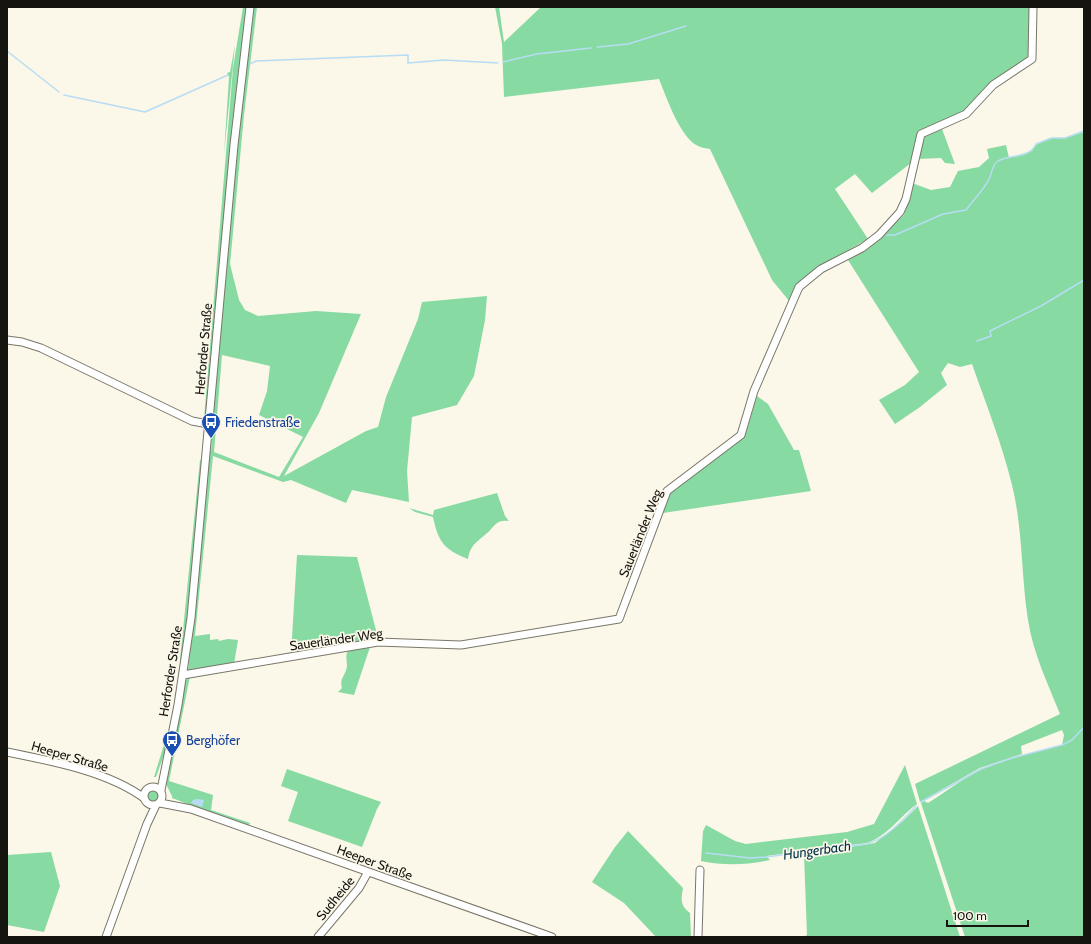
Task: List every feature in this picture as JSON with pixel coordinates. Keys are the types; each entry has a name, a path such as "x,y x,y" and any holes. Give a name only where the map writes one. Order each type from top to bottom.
{"street":[{"name":"Herforder Straße","path":"146,824 158,804 162,792 165,764 183,675 191,618 234,145 250,7"},
{"name":"Sauerländer Weg","path":"183,675 378,642 461,645 619,619 667,491 741,435 752,395 799,287 821,269 862,248 879,235 900,212 906,199 921,134 966,114 993,86 1032,59 1033,7"},
{"path":"7,340 22,342 41,348 192,421 208,424"},
{"name":"Heeper Straße","path":"7,752 66,766 126,786 150,788 162,792 190,809"},
{"name":"Herforder Straße","path":"146,824 146,801 150,788 165,764"},
{"name":"Heeper Straße","path":"126,786 146,801 190,809 552,937"},
{"path":"106,937 146,824"},
{"path":"698,937 700,870"},
{"name":"Sudheide","path":"318,937 360,888 368,872"}],"green space":[{"path":"243,7 247,7 235,107 207,416 204,419 233,68"},
{"path":"252,7 257,7 244,115 230,264 239,300 245,310 258,316 316,311 361,314 319,413 284,476 366,431 378,427 386,397 418,319 422,302 487,296 485,320 474,376 457,405 412,417 407,471 409,502 352,490 346,503 291,480 283,482 213,456 195,636 210,634 210,640 238,640 234,664 188,671 209,450 211,451 212,437 210,436 242,93","holes":["222,355 270,366 267,391 259,415 303,437 279,477 214,452"]},
{"path":"495,7 499,7 504,42 541,7 1031,7 1030,58 963,113 918,131 911,163 872,193 855,174 835,189 868,239 825,263 804,279 790,302 772,280 710,149 698,146 691,142 685,135 674,116 659,79 504,97 502,44"},
{"path":"235,45 224,154 229,77 227,73 230,72"},
{"path":"942,129 955,164 945,163 941,158 917,159 924,137"},
{"path":"1084,132 1084,937 965,937 921,803 924,801 928,803 982,769 1012,758 1062,745 1064,735 1062,730 1021,746 1022,754 980,768 920,802 915,784 1060,714 1041,668 1030,632 1018,518 1012,485 999,439 972,364 960,367 948,363 941,373 947,385 920,407 895,424 879,400 905,385 919,372 848,260 868,249 904,215 912,183 931,190 950,187 958,171 979,167 989,158 987,149 1006,145 1009,158 1032,151 1036,145 1049,138 1065,138"},
{"path":"757,396 768,404 794,450 799,450 811,491 663,513 669,493 742,438 746,433"},
{"path":"200,460 203,461 192,579 181,670 180,660"},
{"path":"497,493 505,516 509,521 498,522 474,544 470,550 468,559 453,552 443,544 437,532 433,517 415,512 409,508 433,515 434,510"},
{"path":"297,555 357,557 378,638 291,654"},
{"path":"370,647 354,695 338,692 342,688 341,682 347,666 346,657 348,650"},
{"path":"190,676 169,781 213,795 211,810 250,823 248,827 172,798 166,784 185,681"},
{"path":"170,725 165,752 156,777 154,777"},
{"path":"905,765 917,804 888,831 875,840 867,843 766,856 770,860 753,863 727,864 701,861 703,831 706,825 735,841 746,844 847,832 874,824"},
{"path":"287,769 381,802 362,847 288,821 298,792 281,786"},
{"path":"152,790 156,790 160,796 156,802 152,802 148,798 148,794"},
{"path":"918,806 960,937 803,937 807,935 804,854 875,843 903,821"},
{"path":"628,831 683,888 682,902 684,907 690,913 691,937 656,937 624,903 592,882 615,847"},
{"path":"51,852 60,886 44,932 7,925 7,855"}],"water":[{"path":"193,800 204,800 202,807 191,803"}],"waterway":[{"path":"597,47 628,44 686,26"},
{"path":"503,62 537,54 591,48"},
{"path":"7,51 59,92"},
{"path":"250,64 256,61 408,55 408,63 444,60 498,63"},
{"path":"64,95 145,112 228,75"},
{"path":"887,235 895,235 943,214 966,210 985,186 993,167 998,161 1029,152 1036,144 1052,138 1065,138 1084,131"},
{"path":"977,341 991,336 990,331 1041,306 1084,280"},
{"name":"Hungerbach","path":"921,802 981,769 1012,758 1062,745 1072,740 1084,727"},
{"name":"Hungerbach","path":"706,853 750,858 867,844 888,833 916,806"}],"place":[{"name":"Friedenstraße","path":"211,439"},
{"name":"Berghöfer","path":"172,757"}]}
